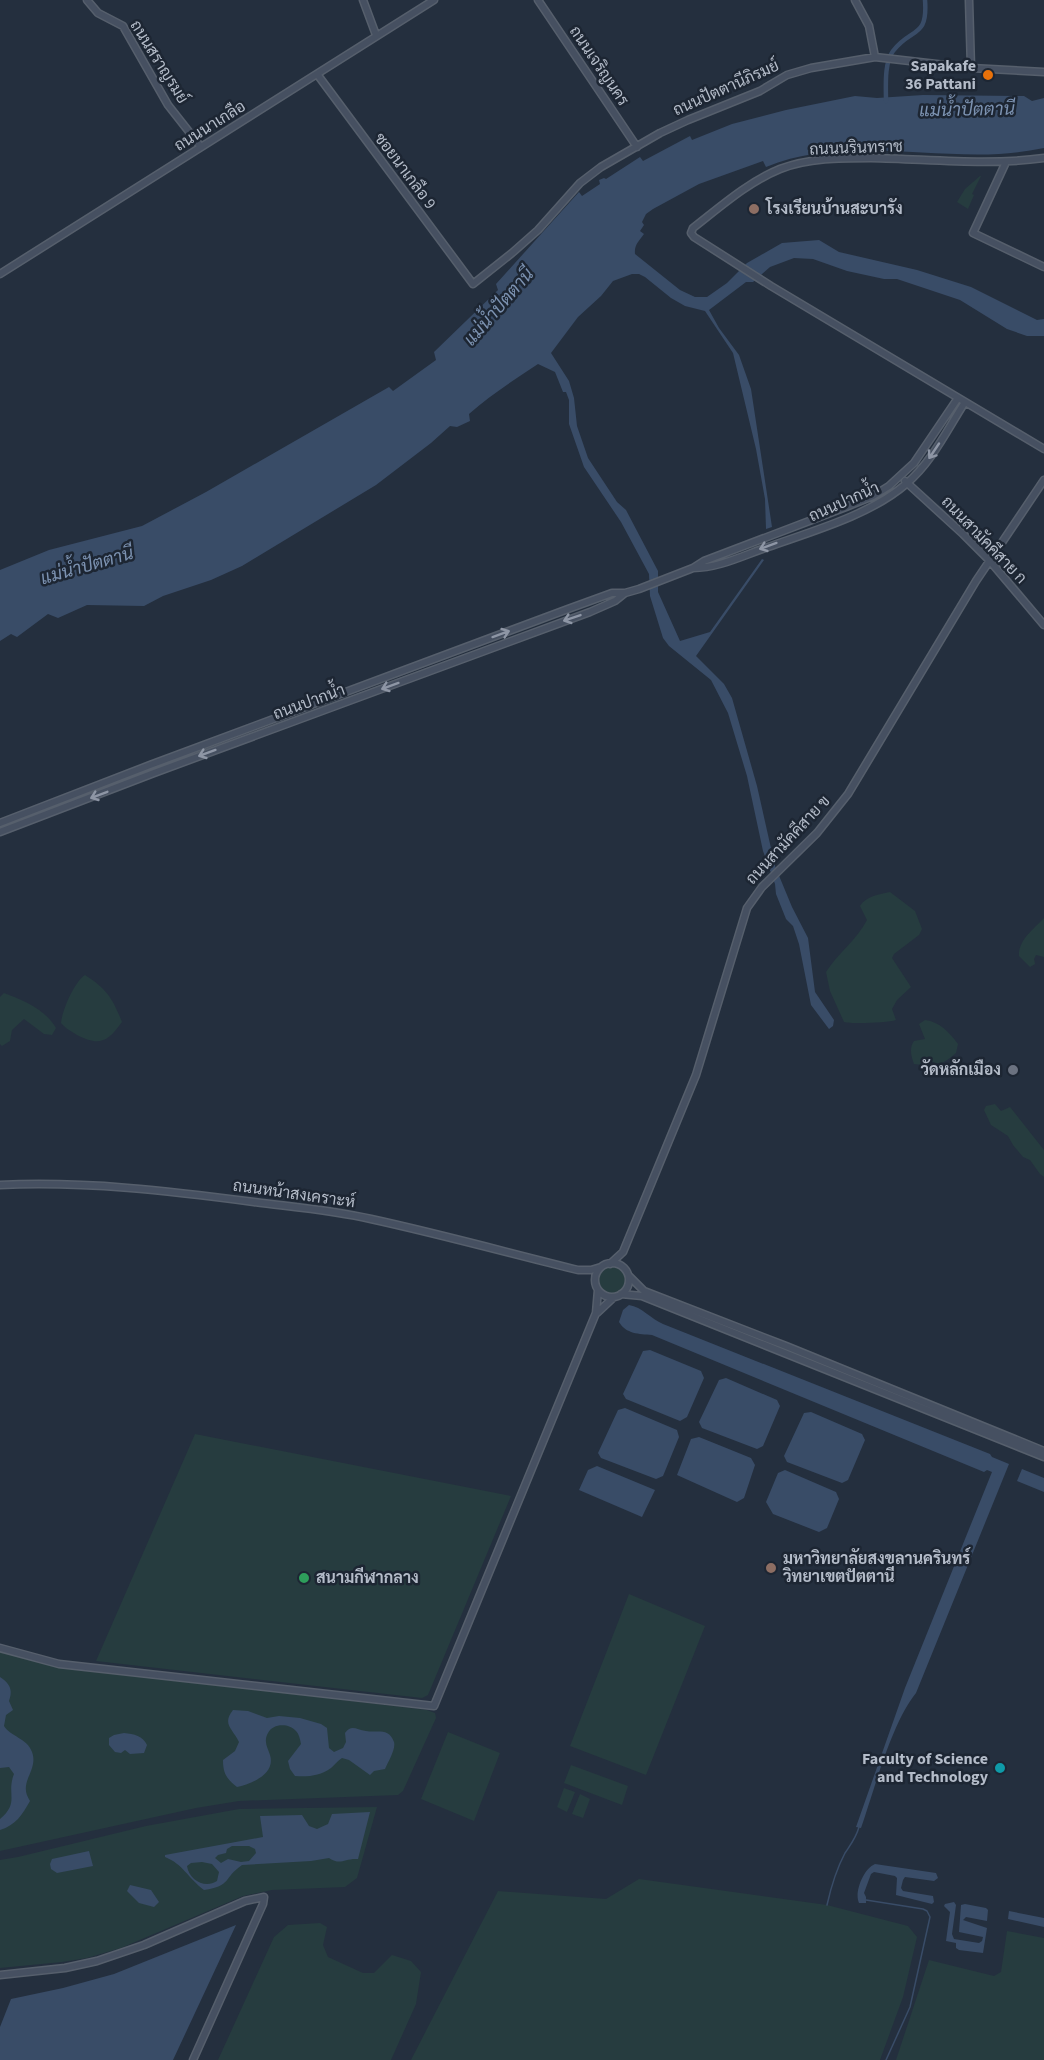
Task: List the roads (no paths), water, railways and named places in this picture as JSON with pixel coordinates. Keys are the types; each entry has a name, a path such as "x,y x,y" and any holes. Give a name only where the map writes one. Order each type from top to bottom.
{"street":[{"name":"ถนนสราญรมย์","path":"87,0 98,12 123,26 168,105 201,147"},
{"path":"363,0 376,35"},
{"name":"ถนนนาเกลือ","path":"0,274 434,0"},
{"name":"ถนนเจริญนคร","path":"538,0 638,147"},
{"path":"855,0 869,26 875,57"},
{"path":"969,0 971,68"},
{"name":"ถนนปัตตานีภิรมย์","path":"473,284 538,230 580,183 601,167 688,120 759,91 787,75 811,68 875,57 971,68 1044,72"},
{"name":"ซอยนาเกลือ 9","path":"317,74 473,284"},
{"name":"ถนนนรินทราช","path":"962,400 737,264 691,233 693,228 731,198 768,175 794,165 844,158 1006,162 1044,158"},
{"path":"1006,162 973,233 1044,267"},
{"path":"962,400 1044,449"},
{"name":"ถนนปากน้ำ","path":"0,823 612,593 625,593 667,579 704,561 873,496 901,477 914,464 962,400"},
{"name":"ถนนปากน้ำ","path":"693,568 706,568 877,504 908,483 930,458 962,400"},
{"name":"ถนนสามัคคีสาย ก","path":"901,477 990,561 1044,625"},
{"name":"ถนนสามัคคีสาย ข","path":"610,1264 623,1252 696,1075 747,908 755,896 817,833 848,795 945,631 1044,480"},
{"name":"ถนนปากน้ำ","path":"0,832 590,612 615,601 625,593"},
{"path":"465,648 469,656"},
{"path":"286,715 290,723"},
{"name":"ถนนหน้าสงเคราะห์","path":"0,1185 50,1184 155,1190 338,1212 421,1230 578,1270 601,1267"},
{"path":"0,1648 59,1664 434,1706 596,1314 606,1302 618,1296 628,1287 628,1274 623,1263 623,1252"},
{"path":"596,1314 596,1275 601,1267 610,1264 619,1265 644,1291 1044,1450"},
{"name":"ถนนหน้าสงเคราะห์","path":"578,1270 597,1287"},
{"path":"597,1287 605,1296 642,1296 1044,1457"},
{"path":"0,1975 65,1968 97,1961 144,1945 245,1902 264,1897 263,1904 193,2060"}],"water":[{"name":"แม่น้ำปัตตานี","path":"923,95 1024,96 1032,101 1044,98 1044,148 1005,154 881,151 822,153 794,158 766,167 763,161 699,184 653,209 646,214 642,222 644,225 640,231 644,234 636,246 635,254 680,290 695,297 707,297 727,283 747,263 782,243 819,240 839,252 917,270 971,287 1037,320 1044,319 1044,336 1027,336 1007,329 960,300 897,279 884,279 847,271 813,259 794,258 770,267 753,282 746,282 709,310 739,355 751,389 772,527 766,529 765,499 756,449 733,353 705,311 685,306 645,277 632,274 613,281 601,296 578,317 551,353 569,381 574,398 577,426 588,458 617,502 626,510 658,571 658,592 680,641 710,632 762,559 764,560 696,656 724,684 732,698 757,786 775,866 808,938 815,992 834,1020 833,1026 829,1029 811,1005 799,944 793,926 786,919 776,894 775,884 763,851 747,776 728,713 711,680 669,646 663,638 650,596 649,574 621,522 584,467 569,424 569,400 566,392 563,392 555,372 538,364 477,407 469,414 470,421 457,427 450,426 376,485 242,566 211,580 163,596 144,606 87,605 58,618 48,614 17,637 11,634 0,641 0,570 49,550 142,526 389,387 393,391 436,360 434,352 498,290 496,284 579,192 582,196 600,184 599,180 606,179 640,157 643,161 690,136 692,140 732,124 855,96 877,98"},
{"path":"629,1305 663,1324 990,1454 1009,1464 916,1693 891,1739 861,1828 856,1827 905,1688 992,1472 987,1470 984,1472 652,1335 629,1331 619,1322 623,1310"},
{"path":"650,1350 701,1371 704,1378 687,1417 680,1421 626,1399 623,1394 643,1351"},
{"path":"726,1378 777,1400 780,1406 763,1446 757,1449 702,1428 699,1422 719,1380"},
{"path":"625,1408 677,1430 679,1437 663,1476 656,1479 601,1458 598,1453 618,1410"},
{"path":"811,1412 862,1434 865,1440 848,1480 842,1483 787,1462 784,1456 804,1413"},
{"path":"699,1437 751,1458 755,1465 744,1498 737,1502 677,1475 691,1439"},
{"path":"597,1466 655,1490 642,1517 579,1490 588,1470"},
{"path":"1022,1469 1044,1478 1044,1492 1017,1481"},
{"path":"785,1470 836,1492 839,1499 827,1528 819,1532 773,1514 766,1502 778,1473"},
{"path":"0,1677 10,1687 9,1701 13,1710 6,1715 4,1726 30,1747 33,1765 26,1788 30,1801 18,1819 0,1830 0,1819 10,1808 14,1774 9,1767 0,1768"},
{"path":"233,1710 248,1711 267,1718 279,1716 300,1718 321,1724 327,1728 329,1748 334,1752 343,1748 346,1742 345,1733 352,1728 386,1732 392,1737 394,1748 385,1769 374,1771 370,1775 349,1760 342,1758 323,1773 295,1776 288,1761 301,1744 293,1728 281,1725 270,1730 266,1739 271,1762 266,1773 255,1781 237,1787 226,1776 223,1765 223,1760 235,1751 239,1742 228,1723"},
{"path":"124,1733 143,1739 147,1745 144,1753 130,1754 125,1750 121,1753 115,1752 109,1745 109,1738"},
{"path":"370,1812 358,1859 340,1862 329,1858 242,1865 223,1884 204,1890 181,1867 165,1857 165,1855 263,1837 260,1816 302,1815 309,1826 317,1829 328,1824 332,1814","holes":["232,1846 249,1846 255,1849 256,1853 249,1861 241,1862 228,1859 221,1863 215,1858 226,1853 227,1849","191,1863 212,1864 219,1872 217,1881 208,1884 194,1879 187,1866"]},
{"path":"89,1851 93,1866 57,1873 51,1869 52,1859"},
{"path":"875,1864 936,1873 938,1878 934,1881 905,1877 901,1888 903,1891 933,1896 934,1902 932,1904 896,1895 897,1878 874,1872 871,1874 864,1893 866,1903 859,1903 858,1893 861,1882 867,1871"},
{"path":"130,1885 151,1890 159,1902 154,1907 139,1903 127,1891"},
{"path":"954,1902 956,1905 952,1934 954,1939 979,1943 983,1937 959,1932 961,1905 988,1910 987,1921 966,1917 963,1920 987,1928 983,1953 959,1950 956,1948 956,1943 946,1941 950,1912 944,1906"},
{"path":"1009,1911 1044,1918 1044,1927 1008,1919"},
{"path":"236,1925 173,2060 0,2060 0,2027 11,1999 114,1974"}],"waterway":[{"path":"886,101 886,75 890,56 900,44 921,27 924,21 925,0"},
{"path":"827,1905 839,1866 859,1827"},
{"path":"866,1900 923,1909 930,1917 910,2007 886,2060"}],"place":[{"name":"Sapakafe 36 Pattani","path":"988,75"},
{"name":"โรงเรียนบ้านสะบารัง","path":"754,209"},
{"name":"วัดหลักเมือง","path":"1013,1070"},
{"name":"มหาวิทยาลัยสงขลานครินทร์ วิทยาเขตปัตตานี","path":"771,1568"},
{"name":"สนามกีฬากลาง","path":"304,1578"},
{"name":"Faculty of Science and Technology","path":"1000,1768"}]}
